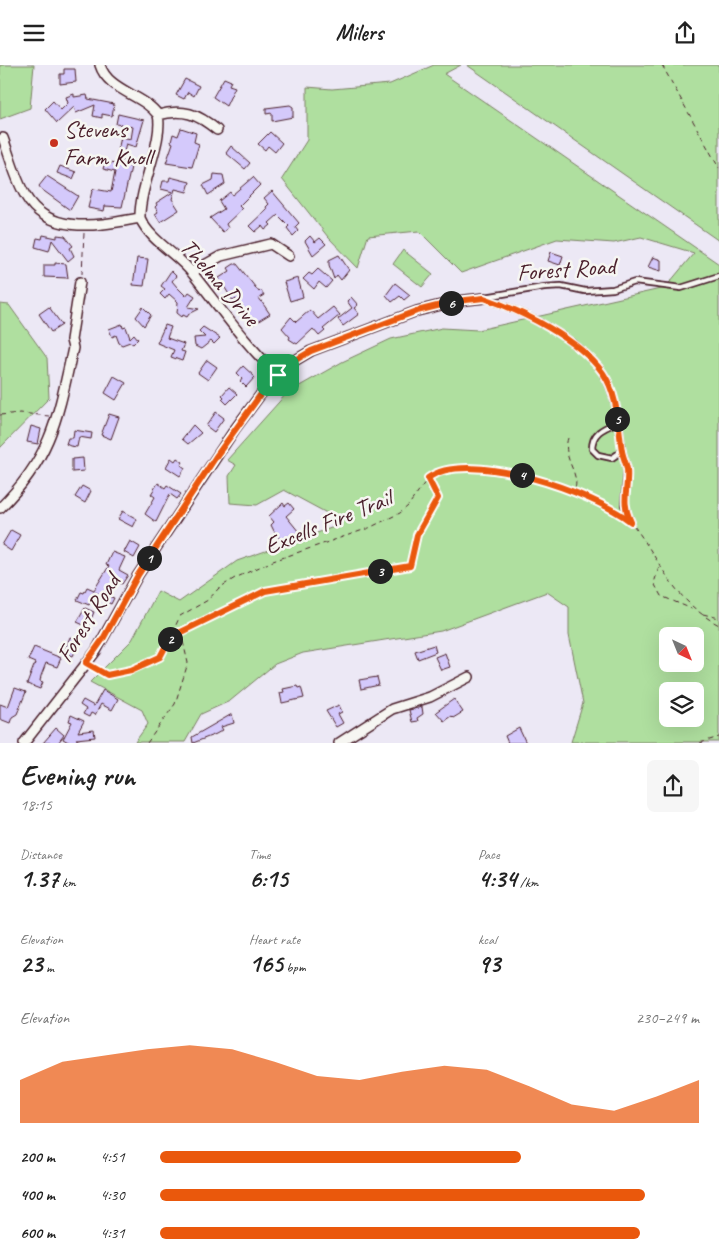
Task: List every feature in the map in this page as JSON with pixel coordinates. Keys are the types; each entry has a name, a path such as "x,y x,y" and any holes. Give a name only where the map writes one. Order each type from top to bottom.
{"street":[{"path":"3,138 20,184 36,209 45,217 59,223 85,225 140,219 140,200 158,129 158,115 146,103 110,81 100,65"},
{"path":"158,115 180,111 206,120 218,130"},
{"name":"Thelma Drive","path":"140,219 149,231 192,272 250,348 278,375"},
{"path":"192,272 221,256 271,244 289,256"},
{"path":"0,508 33,471 46,448 57,417 73,348 71,340 80,282"},
{"name":"Forest Road","path":"24,743 103,639 138,575 217,455 261,394 278,375 300,356 417,311 457,301 484,298"},
{"path":"339,743 392,709 430,697 469,677"}],"lane":[{"name":"Forest Road","path":"484,298 544,287 561,286 585,291 613,289 635,282 681,288 719,277"},
{"path":"484,298 550,330 573,344 592,360 603,374 612,393 627,469 624,505 631,522"},
{"path":"618,422 597,433 592,441 592,449 604,458 612,459 622,451"}],"path":[{"path":"662,65 719,168"},
{"path":"80,282 85,225"},
{"path":"0,415 20,413 57,417"},
{"path":"568,438 566,453 577,483 574,493"},
{"path":"172,634 181,632 265,591 410,566 417,535 438,498 428,478 440,472 456,469 508,472 535,478 617,511 631,522 655,554 659,567 694,609"},
{"name":"Excells Fire Trail","path":"86,663 107,675 131,670 160,657 183,613 208,600 219,588 235,578 273,561 369,528 400,513 408,506 428,478"},
{"path":"659,567 654,583 660,596 666,600 694,609 719,625"},
{"path":"702,614 719,618"},
{"path":"147,743 175,704 188,663 181,632"},
{"path":"700,743 719,737"}],"green space":[{"path":"0,65 34,65 30,108 0,119"},
{"path":"434,65 461,65 444,74 719,264 719,742 571,742 583,703 569,635 569,607 547,592 441,631 303,653 275,664 230,701 201,714 185,742 135,742 148,724 142,710 90,682 132,640 158,591 179,602 237,561 334,527 337,524 336,518 284,490 257,505 230,503 229,476 236,465 227,460 287,393 342,362 391,339 442,328 478,330 665,288 694,253 641,237 614,243 557,239 461,273 419,231 368,236 358,268 328,237 282,179 307,140 307,87 332,89 390,84"},
{"path":"467,65 719,65 719,241"},
{"path":"403,250 433,274 422,287 393,264"},
{"path":"0,304 9,305 47,358 49,398 0,448"}],"building":[{"path":"64,69 75,69 76,82 60,84 60,74 64,74"},
{"path":"224,78 231,81 229,85 235,87 226,106 213,97"},
{"path":"185,79 199,86 194,96 188,92 184,99 176,95"},
{"path":"74,94 74,97 87,95 88,99 114,104 112,116 102,114 102,118 93,116 95,105 76,113 74,107 57,123 45,109 53,101 61,110 68,103 66,97"},
{"path":"290,105 293,107 293,117 272,121 272,113 266,114 266,108"},
{"path":"118,114 144,120 136,147 126,144 121,164 131,167 122,207 105,206 104,211 88,208 94,189 111,192 115,172 103,169 105,162 115,164 121,137 131,139 133,127 116,124"},
{"path":"181,128 196,133 194,142 199,144 192,167 166,163 173,143 171,142 173,134 178,136"},
{"path":"270,132 282,143 275,152 268,146 265,150 258,144"},
{"path":"231,146 250,163 245,169 226,153"},
{"path":"60,166 76,172 73,179 57,173"},
{"path":"214,174 223,175 225,184 208,195 203,185 213,180"},
{"path":"47,176 78,196 70,210 41,189 39,186"},
{"path":"170,177 190,182 187,192 175,189 172,199 179,210 160,222 155,214 158,212 155,207 156,203 173,192 161,189 163,181 169,181"},
{"path":"253,177 260,185 239,206 242,209 226,224 228,228 223,232 210,218 224,209 219,201 230,192 232,195"},
{"path":"272,191 299,223 295,227 298,231 293,236 287,228 289,226 278,215 269,223 271,225 265,230 262,226 255,232 249,226 267,209 266,207 269,204 264,198"},
{"path":"43,235 57,238 57,235 65,236 73,246 70,248 74,256 68,261 52,240 49,251 35,247 37,238 42,239"},
{"path":"310,236 315,242 320,238 326,244 313,255 305,241"},
{"path":"551,252 563,256 560,265 548,261"},
{"path":"339,255 349,270 341,280 337,275 334,279 329,265 329,260"},
{"path":"653,257 661,260 661,271 648,267"},
{"path":"137,258 148,259 144,286 133,285"},
{"path":"55,263 66,264 68,278 44,277 44,265 55,265"},
{"path":"237,264 259,292 261,290 264,295 259,298 270,314 252,325 236,299 233,301 219,278 230,271 228,268"},
{"path":"318,269 332,281 326,288 319,282 314,289 303,279 309,273 312,275"},
{"path":"171,271 176,276 172,281 177,287 186,296 189,292 195,296 188,307 199,309 187,317 183,315 182,317 177,313 178,302 169,294 165,299 160,294 165,289 161,286"},
{"path":"298,278 303,297 290,301 284,282"},
{"path":"395,283 410,295 404,300 400,296 392,302 386,295"},
{"path":"351,297 358,305 354,308 359,314 343,326 338,319 352,308 347,301"},
{"path":"49,307 62,325 51,332 39,314"},
{"path":"143,307 151,315 144,326 136,317"},
{"path":"333,307 340,315 323,329 325,331 319,336 313,329 297,344 289,339 290,337 282,328 291,317 296,322 310,310 318,319"},
{"path":"122,324 123,328 126,327 130,338 134,334 138,339 133,344 130,342 122,345 119,343 116,335 112,337 109,329"},
{"path":"165,325 171,327 167,338 184,344 181,351 185,352 182,361 171,357 174,350 157,343"},
{"path":"203,327 220,338 214,344 211,341 201,349 195,346 194,338 205,337 199,331"},
{"path":"207,360 217,367 208,380 198,373"},
{"path":"243,366 255,377 246,387 240,381 242,378 237,373"},
{"path":"114,376 126,383 116,400 105,393"},
{"path":"229,387 237,394 227,404 222,399 224,397 222,395"},
{"path":"216,412 224,418 214,432 206,426"},
{"path":"109,414 119,417 111,439 101,435"},
{"path":"193,425 201,433 188,444 182,439"},
{"path":"31,426 41,429 38,444 27,442"},
{"path":"74,430 92,433 91,439 79,437 77,447 66,444 68,438 73,438"},
{"path":"83,458 84,471 72,472 72,459"},
{"path":"171,458 175,461 177,458 183,462 181,465 185,468 180,476 166,467"},
{"path":"158,483 165,488 167,485 181,494 177,499 170,494 156,522 145,514 155,497 151,494"},
{"path":"82,486 91,491 85,503 75,497"},
{"path":"283,503 285,506 289,503 294,509 286,516 299,532 287,541 284,538 281,540 274,531 271,525 274,522 269,516"},
{"path":"123,511 137,519 133,527 118,519"},
{"path":"11,530 20,535 11,551 2,545"},
{"path":"130,541 140,547 134,558 124,552"},
{"path":"112,552 125,557 119,570 128,575 122,584 116,581 108,596 114,598 111,604 105,601 107,597 94,592 89,605 77,600 81,592 84,593 87,587 94,590 109,566 106,565"},
{"path":"85,608 94,612 88,627 77,622"},
{"path":"70,637 80,641 73,656 64,652"},
{"path":"434,645 436,652 418,659 415,651"},
{"path":"34,647 61,658 57,667 46,663 41,676 40,681 43,682 40,689 27,684 35,663 28,660"},
{"path":"445,653 450,667 441,670 435,657"},
{"path":"377,677 379,685 361,689 359,680"},
{"path":"297,686 298,688 301,687 304,698 282,703 280,693 284,692 283,689"},
{"path":"15,688 26,692 17,714 12,717 10,723 0,719 0,704 8,707"},
{"path":"103,690 118,699 112,710 101,704 95,715 91,713 89,717 83,714 86,709 80,705 83,700 94,706"},
{"path":"454,699 463,712 453,718 451,716 444,721 436,712"},
{"path":"339,705 342,712 338,714 343,723 336,727 326,711"},
{"path":"422,707 423,714 417,718 418,721 412,722 409,710"},
{"path":"232,714 234,723 221,727 223,730 193,743 192,737"},
{"path":"71,715 84,721 78,732 94,730 95,737 76,739 83,743 70,743 63,739 72,722 69,721"},
{"path":"56,728 64,735 58,743 43,743"},
{"path":"519,728 526,743 508,743 505,736"}],"place":[{"name":"Stevens Farm Knoll","path":"54,143"}],"route":[{"path":"484,298 496,302 573,344 592,360 603,374 612,393 627,469 624,505 631,522 617,511 528,476 508,472 456,469 432,474 428,478 438,498 417,535 410,566 330,578 265,591 181,632 172,634 160,657 131,670 107,675 103,674 86,663 96,651 138,575 189,501 217,455 261,394 278,375 300,356 417,311 457,301 484,298"}]}
